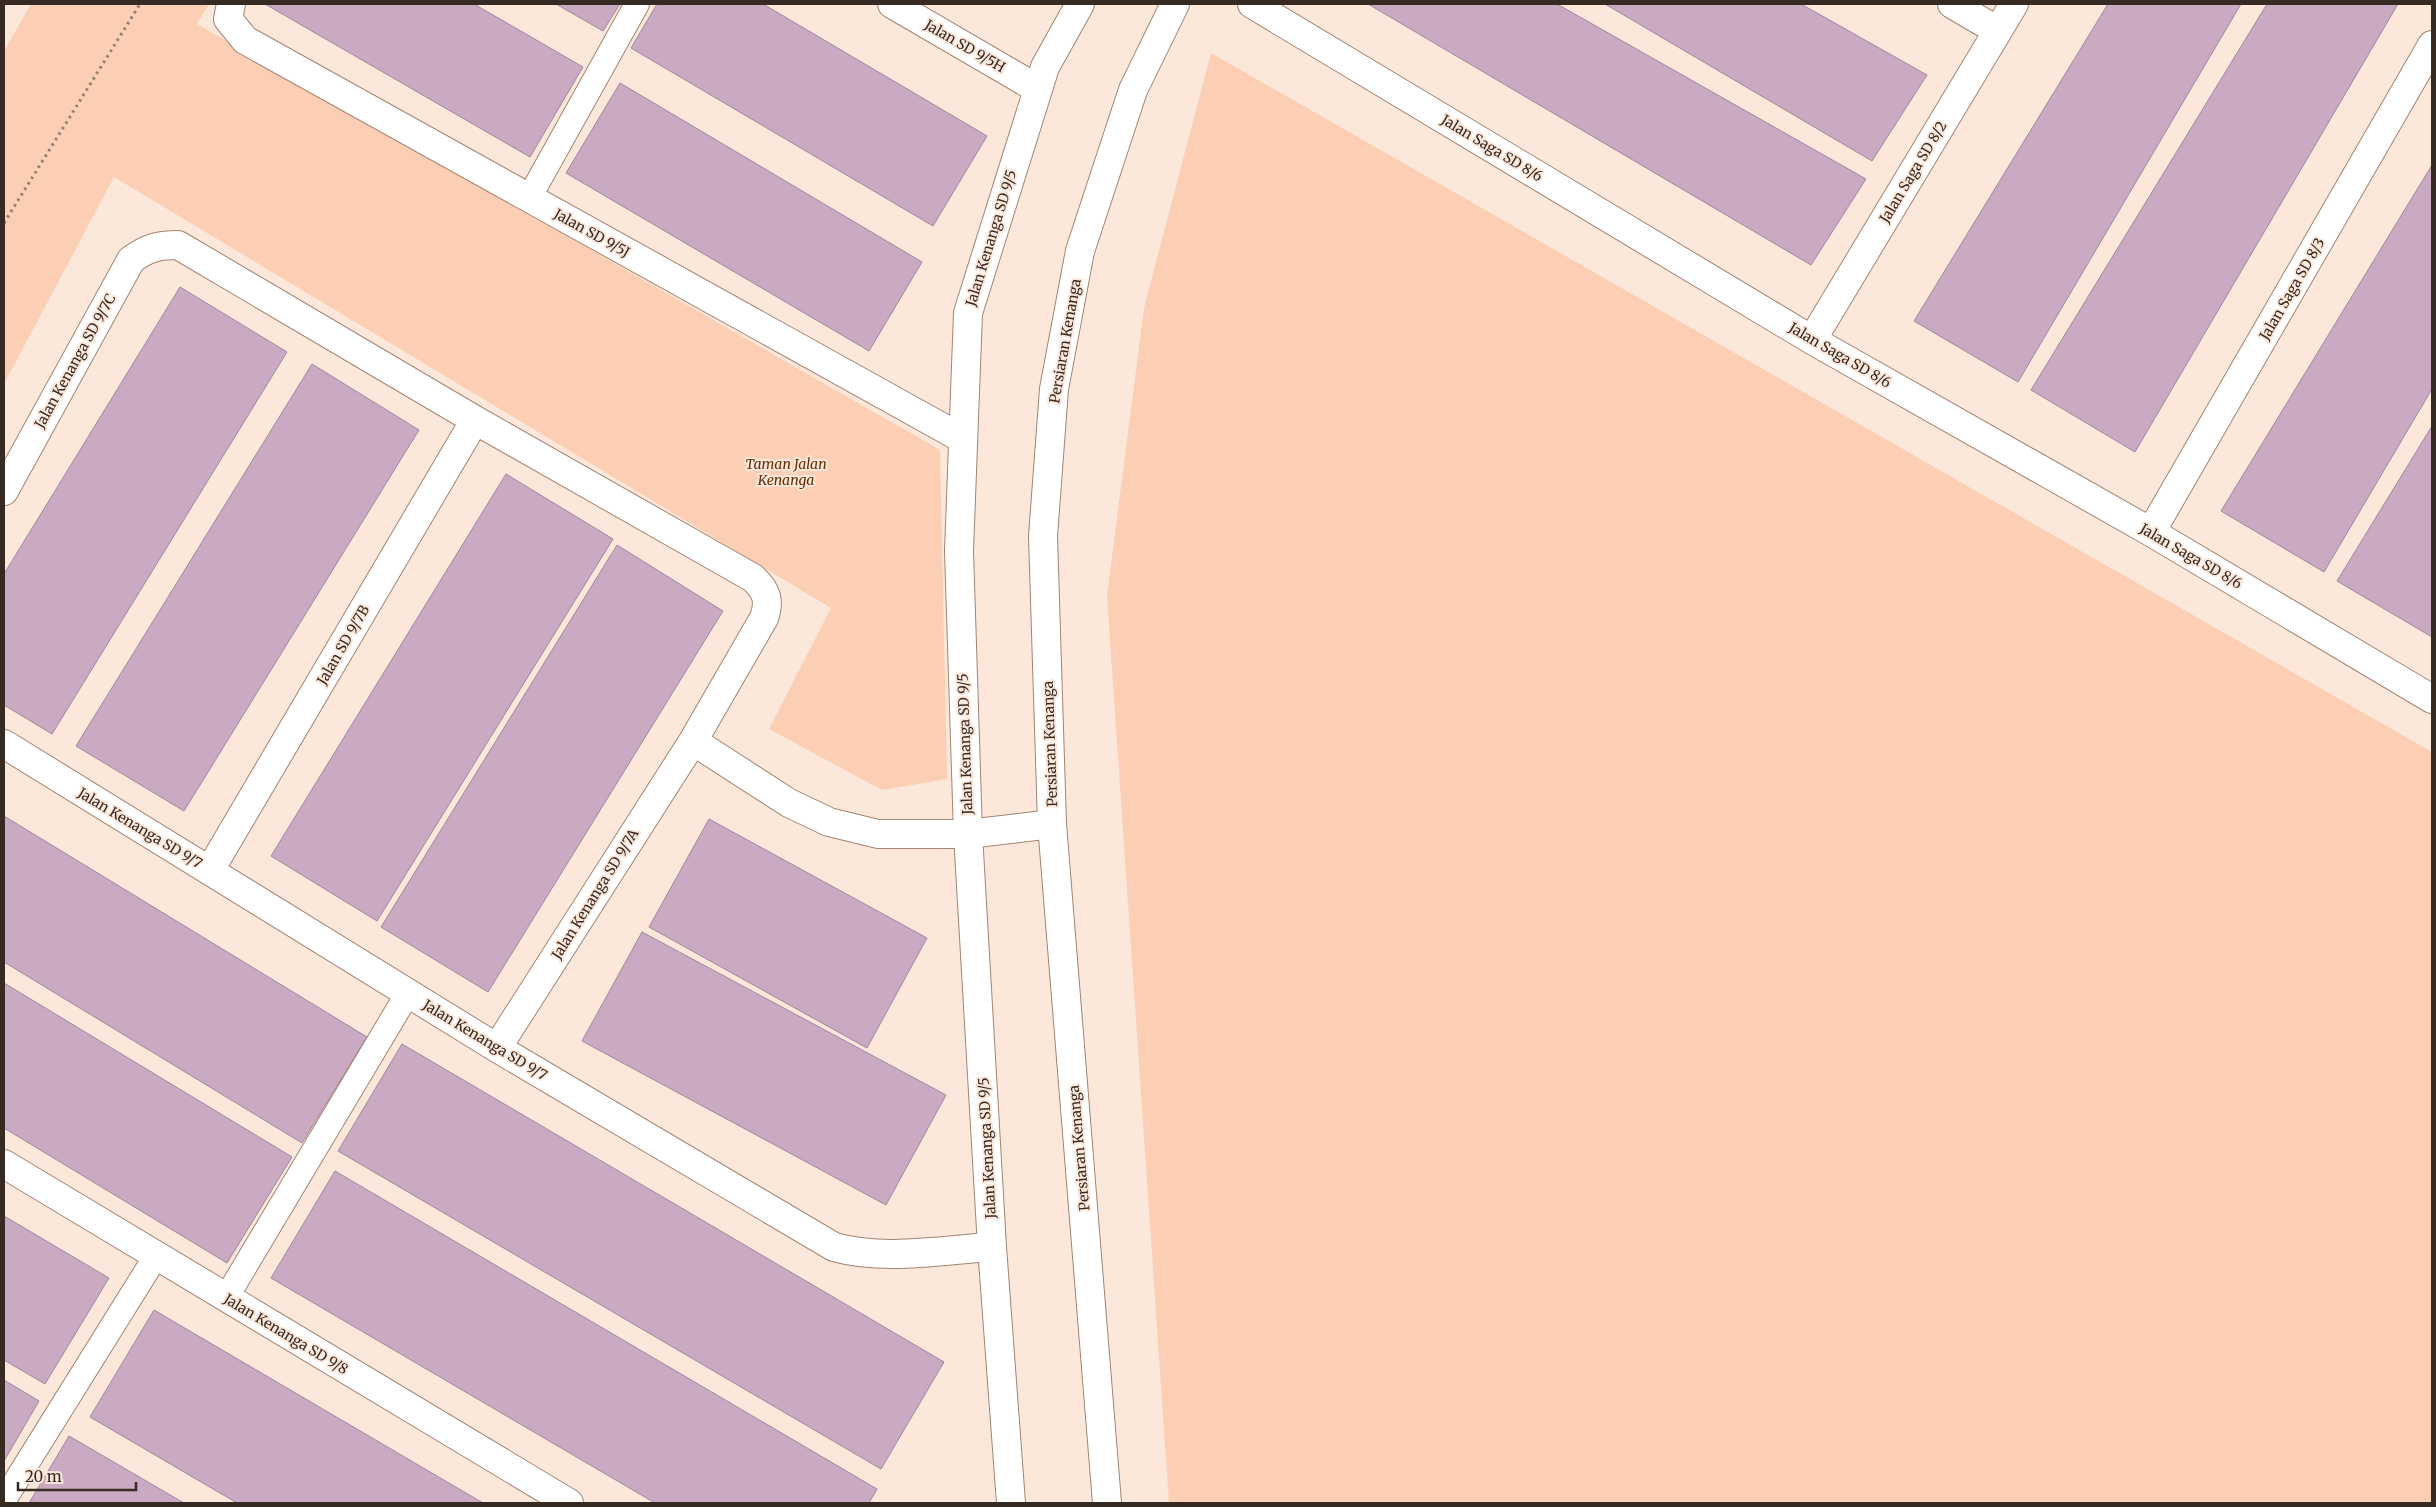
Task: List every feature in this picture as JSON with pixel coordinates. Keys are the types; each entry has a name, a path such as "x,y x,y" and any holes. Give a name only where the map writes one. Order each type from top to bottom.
{"street":[{"name":"Jalan SD 9/5H","path":"892,4 1038,89"},
{"name":"Jalan Kenanga SD 9/5","path":"1011,1503 992,1247 968,834 959,551 968,313 1045,67 1080,4"},
{"name":"Persiaran Kenanga","path":"1107,1503 1052,824 1043,536 1054,390 1080,251 1133,90 1175,4"},
{"path":"1952,4 1998,31"},
{"name":"Jalan Saga SD 8/2","path":"1812,340 2014,4"},
{"name":"Jalan Saga SD 8/6","path":"1257,6 1812,340 2151,532 2432,699"},
{"name":"Jalan SD 9/5J","path":"230,11 245,40 963,439"},
{"name":"Jalan Saga SD 8/3","path":"2151,532 2432,45"},
{"name":"Jalan Kenanga SD 9/7A","path":"159,245 178,245 475,420 753,578 762,586 767,596 768,607 764,618 693,740 497,1048"},
{"name":"Jalan Kenanga SD 9/7C","path":"4,490 131,260 144,250 159,245"},
{"name":"Jalan SD 9/7B","path":"210,870 475,420"},
{"path":"693,740 789,803 829,822 878,834 968,834 1052,824"},
{"name":"Jalan Kenanga SD 9/7","path":"4,744 497,1048 834,1247 856,1253 881,1254 992,1247"},
{"name":"Jalan Kenanga SD 9/8","path":"4,1164 554,1499"}],"lane":[{"path":"528,198 638,4"},
{"path":"226,1298 408,993"},
{"path":"4,1500 156,1256"}],"path":[{"path":"4,223 140,4"}],"green space":[{"name":"Taman Jalan Kenanga","path":"31,4 209,4 197,24 940,450 947,779 882,790 769,729 831,608 114,177 4,384 4,51"},
{"path":"1211,53 2432,752 2432,1503 1169,1503 1107,596 1144,308"}],"building":[{"path":"265,4 474,4 583,67 530,157"},
{"path":"556,4 620,4 603,31"},
{"path":"657,4 763,4 987,136 933,226 631,48"},
{"path":"1368,4 1557,4 1866,179 1811,265"},
{"path":"1605,4 1801,4 1927,75 1872,161"},
{"path":"2108,4 2241,4 2018,382 1914,321"},
{"path":"2267,4 2398,4 2135,452 2031,390"},
{"path":"620,83 922,262 869,351 566,173"},
{"path":"2432,165 2432,389 2324,572 2221,511"},
{"path":"180,287 287,352 52,734 4,705 4,574"},
{"path":"312,364 419,430 184,811 76,746"},
{"path":"2432,426 2432,637 2337,581"},
{"path":"506,474 613,539 377,921 271,856"},
{"path":"617,545 723,611 488,992 381,927"},
{"path":"4,816 367,1037 302,1143 4,962"},
{"path":"709,819 927,938 867,1048 649,927"},
{"path":"642,932 946,1095 886,1205 582,1041"},
{"path":"4,983 292,1157 227,1263 4,1128"},
{"path":"402,1044 944,1362 881,1469 338,1151"},
{"path":"335,1171 877,1489 869,1503 655,1503 271,1278"},
{"path":"4,1216 109,1278 45,1384 4,1360"},
{"path":"154,1310 483,1503 237,1503 90,1417"},
{"path":"4,1380 39,1401 4,1461"},
{"path":"69,1436 184,1503 29,1503"}]}
